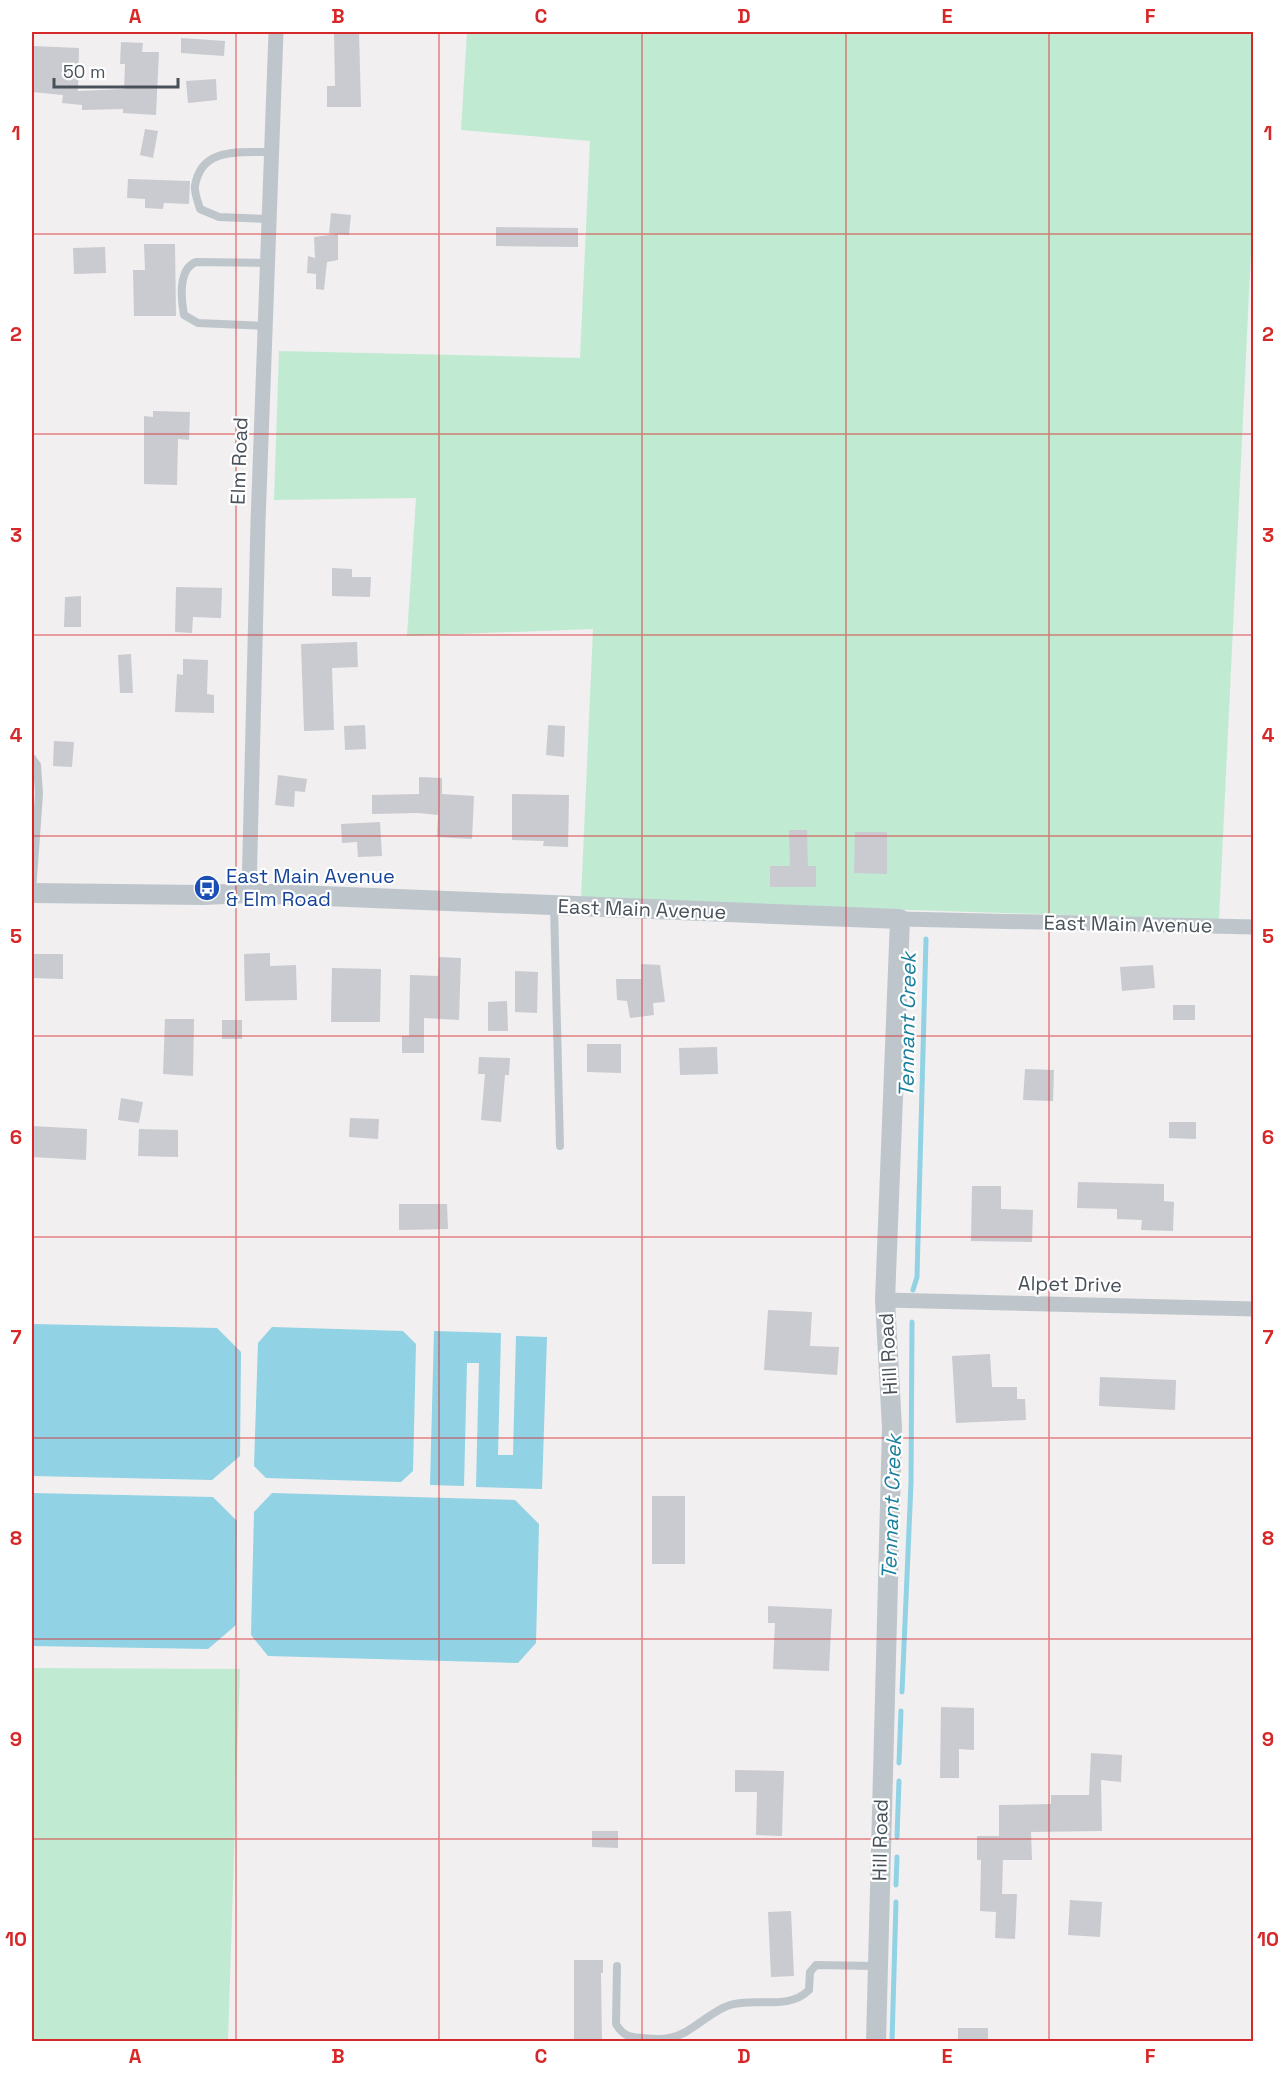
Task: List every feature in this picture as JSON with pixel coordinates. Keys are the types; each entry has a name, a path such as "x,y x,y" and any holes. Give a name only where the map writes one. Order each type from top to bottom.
{"street":[{"name":"Elm Road","path":"249,893 276,32"},
{"name":"East Main Avenue","path":"32,893 203,896 249,893 900,919 1254,927"},
{"name":"Hill Road","path":"876,2042 892,1428 885,1300 900,919"},
{"name":"Alpet Drive","path":"885,1300 1254,1310"}],"lane":[{"path":"269,219 219,217 200,209 195,187 202,166 221,153 271,152"},
{"path":"265,326 198,323 184,315 182,307 184,272 189,265 196,262 267,263"},
{"path":"32,759 37,765 39,794 32,893"},
{"path":"554,905 560,1146"},
{"path":"617,1966 616,2024 627,2037 656,2039 670,2038 683,2033 718,2010 732,2005 795,1999 809,1990 810,1972 816,1965 878,1966"}],"green space":[{"path":"467,32 1253,32 1253,210 1219,920 581,899 593,629 407,636 416,498 274,500 279,351 580,358 590,141 461,130"},
{"path":"32,1668 240,1669 228,2041 32,2041"}],"water":[{"path":"32,1324 217,1328 241,1352 240,1456 212,1480 32,1476"},
{"path":"272,1327 403,1331 416,1344 413,1471 401,1482 266,1478 254,1466 258,1343"},
{"path":"434,1331 501,1333 498,1455 513,1455 516,1336 547,1337 542,1489 476,1487 479,1363 467,1363 464,1486 430,1485"},
{"path":"32,1493 213,1497 237,1521 236,1625 208,1649 32,1646"},
{"path":"272,1493 515,1500 539,1524 536,1643 518,1663 268,1656 251,1635 254,1512"}],"building":[{"path":"334,32 359,32 361,107 327,107 327,86 335,86"},
{"path":"181,38 225,41 224,56 181,53"},
{"path":"121,42 143,43 142,52 159,52 156,115 123,113 123,109 82,110 82,105 62,103 63,95 32,92 32,46 79,48 78,91 124,89 125,64 120,64"},
{"path":"216,79 217,100 188,103 186,81"},
{"path":"145,129 158,131 153,158 140,155"},
{"path":"128,179 190,181 189,204 164,203 163,209 145,208 145,199 127,198"},
{"path":"331,213 351,215 349,235 329,233"},
{"path":"496,227 578,228 578,247 496,246"},
{"path":"338,234 338,260 327,262 324,290 316,289 316,274 307,273 308,256 315,258 314,237"},
{"path":"144,244 175,244 176,316 134,316 133,270 145,270"},
{"path":"105,247 106,273 74,274 73,248"},
{"path":"153,411 190,412 189,440 178,439 177,485 144,484 144,416 153,417"},
{"path":"332,568 352,569 352,577 371,577 370,597 332,596"},
{"path":"176,587 222,588 221,618 193,617 192,633 175,632"},
{"path":"81,596 81,627 64,627 65,597"},
{"path":"357,642 358,667 332,668 334,730 304,731 301,644"},
{"path":"131,654 133,693 120,693 118,655"},
{"path":"183,659 208,660 207,694 214,695 214,713 175,712 177,674 183,675"},
{"path":"365,725 366,749 345,750 344,726"},
{"path":"548,725 565,726 564,757 546,755"},
{"path":"54,741 74,742 72,767 53,766"},
{"path":"278,775 307,779 305,792 295,791 294,807 275,805"},
{"path":"419,777 442,778 442,794 474,796 472,839 437,837 438,815 372,814 372,795 419,794"},
{"path":"512,794 569,795 568,847 543,846 544,841 512,840"},
{"path":"380,822 382,856 358,857 357,842 342,843 341,824"},
{"path":"789,830 807,830 808,866 816,866 816,887 770,887 770,866 790,866"},
{"path":"855,832 887,832 887,874 854,873"},
{"path":"270,953 270,966 296,965 297,1000 245,1001 244,954"},
{"path":"32,954 63,954 63,979 32,978"},
{"path":"439,957 461,958 459,1020 424,1018 424,1053 402,1053 402,1036 409,1036 410,975 438,976"},
{"path":"641,964 660,965 665,1002 653,1003 654,1015 630,1018 627,1001 617,1000 616,979 641,979"},
{"path":"1153,965 1155,988 1122,991 1120,967"},
{"path":"332,968 381,969 380,1022 331,1022"},
{"path":"515,971 538,972 537,1013 515,1012"},
{"path":"507,1001 508,1031 488,1031 488,1002"},
{"path":"1173,1005 1195,1005 1195,1020 1173,1020"},
{"path":"165,1019 194,1019 193,1076 163,1074"},
{"path":"222,1020 242,1020 242,1039 222,1039"},
{"path":"587,1044 621,1044 621,1073 587,1072"},
{"path":"717,1047 718,1074 680,1075 679,1048"},
{"path":"479,1057 510,1058 509,1075 505,1075 501,1122 481,1120 485,1074 478,1074"},
{"path":"1025,1069 1054,1070 1053,1101 1023,1100"},
{"path":"121,1098 143,1102 139,1123 118,1120"},
{"path":"350,1118 379,1119 378,1139 349,1137"},
{"path":"1169,1122 1196,1122 1196,1139 1169,1138"},
{"path":"32,1126 87,1129 86,1160 32,1157"},
{"path":"139,1129 178,1130 178,1157 138,1156"},
{"path":"1078,1182 1164,1184 1164,1201 1174,1202 1173,1231 1141,1230 1142,1220 1117,1219 1117,1209 1077,1208"},
{"path":"972,1186 1001,1186 1001,1209 1033,1210 1032,1242 971,1241"},
{"path":"399,1204 447,1204 448,1229 399,1230"},
{"path":"768,1310 812,1312 810,1346 839,1347 837,1375 764,1370"},
{"path":"990,1354 992,1387 1017,1387 1017,1399 1025,1399 1026,1420 956,1423 952,1356"},
{"path":"1100,1377 1176,1380 1175,1410 1099,1406"},
{"path":"652,1496 685,1496 685,1564 652,1564"},
{"path":"768,1606 832,1609 829,1671 773,1669 775,1623 768,1623"},
{"path":"941,1707 974,1708 974,1750 959,1749 959,1778 940,1778"},
{"path":"1091,1753 1122,1755 1121,1782 1101,1780 1102,1831 1031,1832 1032,1860 1003,1860 1002,1894 1017,1894 1015,1939 995,1938 996,1912 980,1911 981,1860 977,1860 977,1836 999,1836 999,1805 1051,1804 1051,1795 1089,1795"},
{"path":"735,1770 784,1771 782,1836 756,1835 757,1792 735,1792"},
{"path":"592,1831 618,1831 618,1848 592,1847"},
{"path":"1070,1900 1102,1902 1100,1937 1068,1935"},
{"path":"791,1911 794,1976 771,1977 768,1912"},
{"path":"574,1960 603,1960 603,1973 601,1973 602,2042 574,2042"},
{"path":"958,2028 988,2028 988,2042 958,2042"}],"waterway":[{"name":"Tennant Creek","path":"913,1290 917,1277 926,939"},
{"name":"Tennant Creek","path":"902,1692 911,1483 912,1322"},
{"name":"Tennant Creek","path":"899,1763 901,1711"},
{"name":"Tennant Creek","path":"897,1837 899,1781"},
{"name":"Tennant Creek","path":"896,1885 897,1857"},
{"name":"Tennant Creek","path":"892,2042 896,1902"}],"place":[{"name":"East Main Avenue & Elm Road","path":"207,888"}]}
